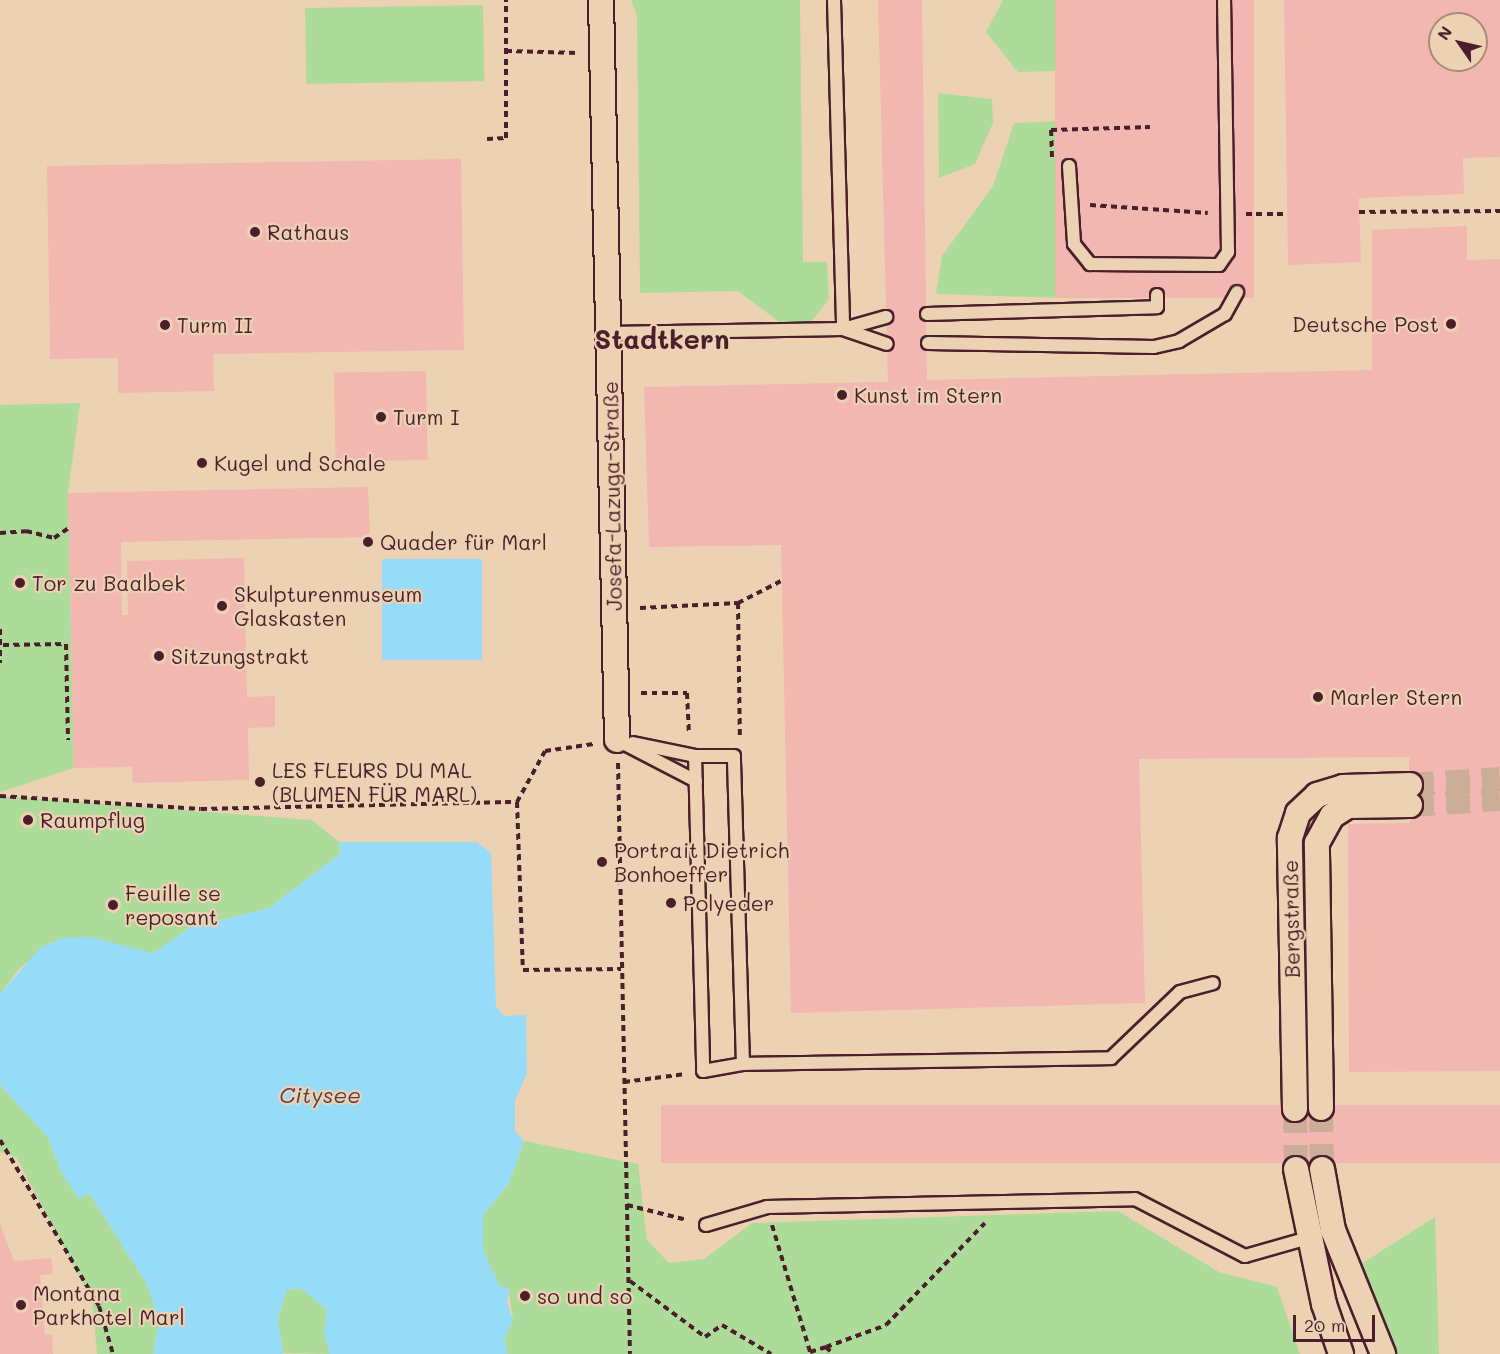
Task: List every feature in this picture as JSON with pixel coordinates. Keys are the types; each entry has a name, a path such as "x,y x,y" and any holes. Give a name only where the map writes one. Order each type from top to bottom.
{"street":[{"name":"Josefa-Lazuga-Straße","path":"602,0 617,740"},
{"name":"Bergstraße","path":"1295,1109 1290,838 1298,813 1317,795 1371,786 1410,795 1348,806 1332,816 1317,843 1321,1108"},
{"path":"1322,1168 1333,1230 1383,1354"},
{"path":"1296,1170 1316,1236 1341,1354"}],"lane":[{"path":"834,0 843,329"},
{"path":"1069,166 1074,244 1090,264 1219,265 1228,252 1224,0"},
{"path":"928,343 1154,346 1179,341 1225,314 1237,292"},
{"path":"927,314 1157,301"},
{"path":"609,333 843,329 886,317"},
{"path":"843,329 887,344"},
{"path":"617,740 695,756 734,756 743,1064"},
{"path":"617,740 696,781"},
{"path":"695,756 703,1071 743,1064 1112,1058 1179,992 1213,982"},
{"path":"706,1225 767,1207 1135,1198 1245,1256 1316,1236"}],"path":[{"path":"488,139 506,138 506,0"},
{"path":"507,51 603,53"},
{"path":"1051,130 1150,127"},
{"path":"1071,204 1227,214 1286,214"},
{"path":"1359,213 1500,211"},
{"path":"0,533 26,531 54,538 69,528"},
{"path":"615,609 738,603 781,581"},
{"path":"734,756 742,733 738,603"},
{"path":"0,629 3,645 0,663"},
{"path":"3,645 66,644 68,740"},
{"path":"616,693 687,693 695,756"},
{"path":"621,969 523,970 517,802 545,751 617,740 630,1354"},
{"path":"0,796 201,809 517,802"},
{"path":"624,1082 703,1071"},
{"path":"0,1140 99,1306 113,1354"},
{"path":"767,1207 808,1353 886,1325 986,1223 988,1202"},
{"path":"627,1205 706,1225"},
{"path":"629,1280 705,1337 722,1325 771,1354"},
{"path":"826,1347 833,1354"}],"green space":[{"path":"631,0 800,0 803,262 827,262 829,299 811,322 787,328 738,291 640,293 637,16"},
{"path":"1003,0 1055,0 1056,71 1018,72 986,32"},
{"path":"483,5 484,81 306,84 305,8"},
{"path":"938,93 992,99 993,123 975,164 939,178"},
{"path":"1058,121 1060,298 936,294 942,256 993,186 1014,123"},
{"path":"80,403 68,493 74,768 0,792 0,405"},
{"path":"0,796 312,820 339,842 340,854 269,908 221,920 203,918 153,954 90,937 51,942 19,969 0,994"},
{"path":"0,1085 48,1137 61,1172 79,1198 89,1193 147,1284 159,1321 153,1354 97,1354 92,1301 16,1157 0,1152"},
{"path":"524,1141 638,1164 647,1240 669,1263 704,1259 752,1223 1118,1211 1219,1272 1277,1287 1300,1354 508,1354 504,1339 513,1320 509,1292 499,1285 483,1250 483,1216 509,1183"},
{"path":"1435,1217 1439,1354 1396,1354 1361,1264"},
{"path":"300,1288 327,1310 324,1333 330,1354 281,1353 278,1318 283,1300 287,1290"}],"water":[{"path":"382,559 482,559 482,660 382,660"},
{"name":"Citysee","path":"339,842 477,842 491,853 496,1006 504,1016 526,1015 527,1073 515,1101 515,1131 524,1141 509,1183 483,1216 483,1250 499,1285 510,1290 507,1301 513,1320 504,1339 508,1354 330,1354 324,1333 327,1310 300,1288 287,1290 278,1318 283,1354 153,1354 159,1321 147,1284 89,1193 79,1199 61,1172 48,1137 0,1085 0,994 40,948 62,938 90,937 153,953 204,918 222,920 269,908 340,854"}],"building":[{"name":"Marler Stern","path":"878,0 922,0 927,380 1372,370 1372,230 1467,226 1467,260 1500,259 1500,1071 1349,1072 1348,824 1410,823 1409,757 1139,759 1145,1003 791,1013 781,545 649,547 644,387 888,382"},
{"path":"1055,0 1254,0 1254,298 1055,298"},
{"path":"1284,0 1500,0 1500,157 1463,158 1464,194 1359,198 1361,262 1288,265"},
{"name":"Rathaus","path":"461,159 464,350 213,354 214,391 118,393 118,358 50,359 47,166"},
{"name":"Turm I","path":"426,371 428,460 336,462 334,373"},
{"name":"Sitzungstrakt","path":"368,487 370,537 121,542 122,615 128,615 127,561 244,558 247,697 275,696 275,727 248,728 249,780 133,783 132,767 74,768 68,493"},
{"path":"661,1105 1500,1105 1500,1163 661,1163"},
{"name":"Montana Parkhotel Marl","path":"0,1224 14,1261 51,1258 53,1274 40,1275 45,1335 52,1334 53,1354 0,1354"}],"tunnel":[{"path":"1410,785 1500,779"},
{"path":"1410,805 1500,799"},
{"path":"1321,1108 1322,1169"},
{"path":"1295,1109 1296,1169"}],"place":[{"name":"Rathaus","path":"255,232"},
{"name":"Deutsche Post","path":"1451,324"},
{"name":"Turm II","path":"165,325"},
{"name":"Kunst im Stern","path":"842,395"},
{"name":"Turm I","path":"381,417"},
{"name":"Kugel und Schale","path":"202,463"},
{"name":"Quader für Marl","path":"368,542"},
{"name":"Tor zu Baalbek","path":"20,583"},
{"name":"Skulpturenmuseum Glaskasten","path":"222,606"},
{"name":"Sitzungstrakt","path":"159,656"},
{"name":"Marler Stern","path":"1318,697"},
{"name":"LES FLEURS DU MAL (BLUMEN FÜR MARL)","path":"260,782"},
{"name":"Raumpflug","path":"28,820"},
{"name":"Portrait Dietrich Bonhoeffer","path":"602,862"},
{"name":"Polyeder","path":"671,903"},
{"name":"Feuille se reposant","path":"113,905"},
{"name":"so und so","path":"525,1296"},
{"name":"Montana Parkhotel Marl","path":"21,1305"}],"district":[{"name":"Stadtkern","path":"662,339"}]}
